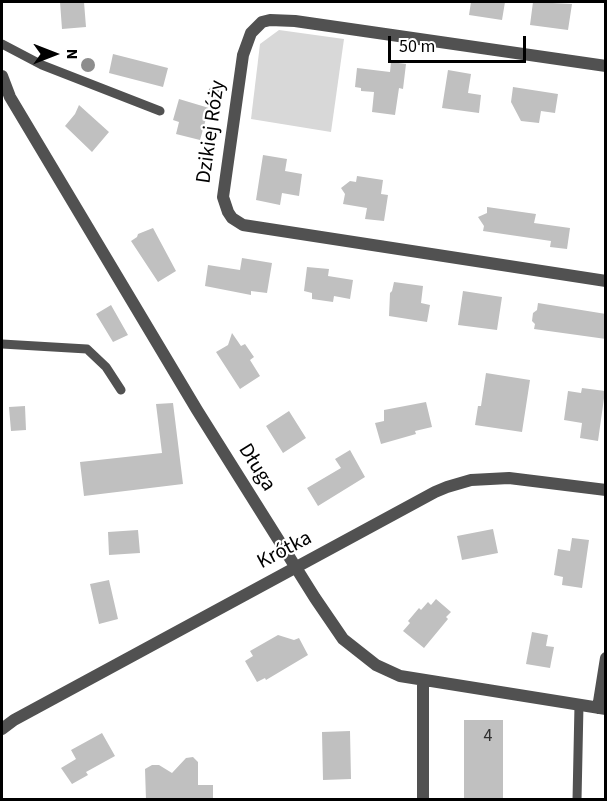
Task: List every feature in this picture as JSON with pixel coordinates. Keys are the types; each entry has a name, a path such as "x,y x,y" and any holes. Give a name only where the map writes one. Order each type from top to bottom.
{"street":[{"name":"Dzikiej Róży","path":"606,66 295,21 262,22 251,33 243,55 223,197 232,218 243,225 606,281"},
{"name":"Długa","path":"2,76 10,97 197,410 335,628 354,649 376,665 400,676 602,709"},
{"name":"Krótka","path":"2,729 14,720 435,492 459,483 509,478 606,490"},
{"path":"602,709 606,657"},
{"path":"423,681 423,800"}],"lane":[{"path":"2,44 42,65 160,111"},
{"path":"2,344 87,349 106,368 121,390"},
{"path":"577,800 579,705"}],"shaded area":[{"path":"279,30 344,39 331,132 251,119 260,44"}],"building":[{"path":"60,2 84,2 86,27 62,29"},
{"path":"471,2 505,2 502,20 469,15"},
{"path":"533,2 572,4 568,30 530,25"},
{"path":"113,54 168,68 163,87 109,73"},
{"path":"391,62 406,64 403,89 399,88 395,115 372,112 374,92 361,91 361,88 355,87 357,68 390,72"},
{"path":"448,70 471,74 468,93 481,95 479,113 442,108"},
{"path":"513,87 558,94 555,113 541,111 539,123 521,121 511,102"},
{"path":"179,99 209,108 200,140 176,134 179,122 173,120"},
{"path":"79,105 109,132 92,152 65,126"},
{"path":"263,155 287,159 285,171 302,174 299,196 282,193 280,205 256,200"},
{"path":"357,176 383,180 381,194 388,195 384,221 365,219 367,208 343,204 345,194 341,188 350,181 356,182"},
{"path":"487,207 536,214 534,223 570,228 567,249 550,247 551,241 483,231 484,226 478,217 487,213"},
{"path":"153,228 176,271 158,282 131,241 138,234"},
{"path":"242,258 272,263 267,293 251,291 251,295 205,286 208,265 240,270"},
{"path":"307,267 329,269 328,276 353,280 350,299 334,296 333,302 312,299 312,293 304,291"},
{"path":"394,282 423,286 421,303 430,305 427,322 389,316 390,293"},
{"path":"463,291 502,297 497,330 458,325"},
{"path":"538,303 606,314 606,339 534,329 533,313 537,310"},
{"path":"111,305 128,335 113,342 96,314"},
{"path":"232,333 241,346 245,344 254,357 250,360 260,376 240,389 216,352 228,345"},
{"path":"486,373 530,380 522,432 475,425 478,406 481,406"},
{"path":"582,388 605,391 598,441 580,438 582,423 564,420 568,391 581,393"},
{"path":"426,402 432,427 381,444 375,423 384,421 384,410"},
{"path":"173,403 183,484 84,496 80,462 162,453 156,404"},
{"path":"25,406 26,430 11,431 9,407"},
{"path":"289,411 306,438 283,453 266,426"},
{"path":"350,450 365,477 318,506 307,488 341,468 335,459"},
{"path":"493,529 498,553 462,560 457,536"},
{"path":"138,530 140,553 109,555 108,532"},
{"path":"572,538 589,540 582,588 562,585 563,577 554,575 558,549 570,551"},
{"path":"109,580 118,619 99,624 90,584"},
{"path":"436,599 451,612 446,617 448,619 424,648 403,631 419,608 421,610 428,602 431,605"},
{"path":"532,632 548,635 546,646 554,647 550,668 526,664"},
{"path":"278,635 294,640 299,638 308,655 266,680 265,678 257,682 245,661 253,656 250,651"},
{"path":"464,720 503,720 503,800 464,800"},
{"path":"350,731 351,779 323,780 322,732"},
{"path":"102,733 115,756 86,772 88,775 72,784 61,768 76,759 71,750"},
{"path":"193,757 198,762 198,785 213,785 213,800 146,800 145,769 152,765 159,765 172,773 186,758"}]}
